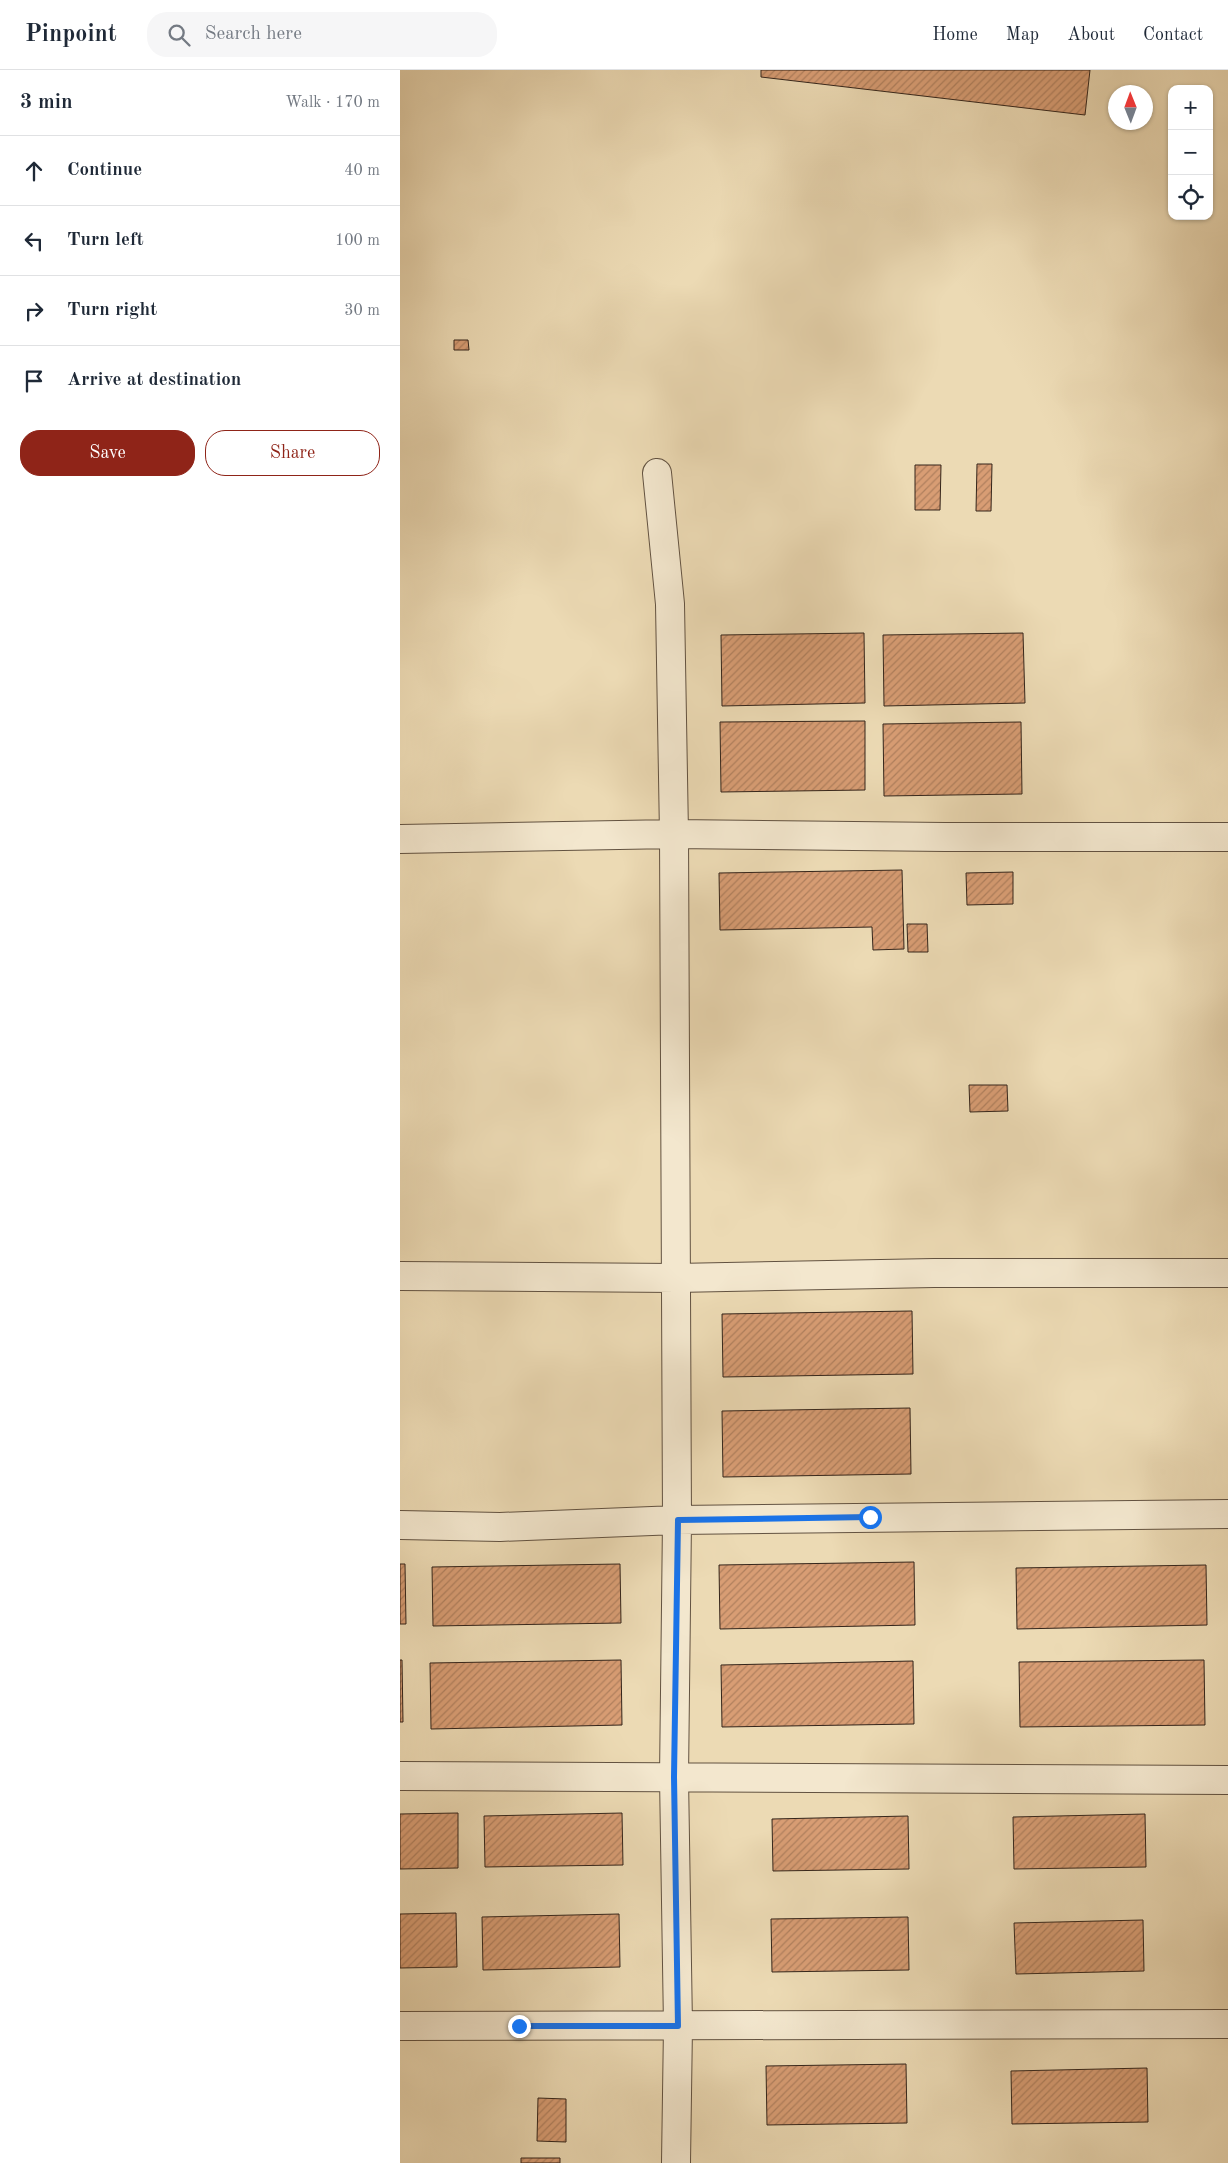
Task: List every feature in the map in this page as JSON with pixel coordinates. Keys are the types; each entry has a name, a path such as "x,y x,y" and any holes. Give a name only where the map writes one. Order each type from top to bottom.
{"street":[{"path":"657,473 670,604 674,834 678,1520 674,1777 678,2026 676,2163"},
{"path":"400,838 674,834 945,837 1228,837"},
{"path":"400,1276 676,1278 934,1273 1228,1273"},
{"path":"400,1525 500,1527 678,1520 1228,1514"},
{"path":"400,1776 1228,1780"},
{"path":"400,2026 1228,2024"}],"building":[{"path":"761,70 1090,70 1085,115 761,77"},
{"path":"454,340 468,340 469,350 454,350"},
{"path":"977,464 992,464 991,511 976,511"},
{"path":"915,465 941,465 940,510 915,510"},
{"path":"864,633 865,703 722,706 721,635"},
{"path":"1023,633 1025,703 884,706 883,635"},
{"path":"865,721 865,790 721,792 720,722"},
{"path":"1021,722 1022,794 884,796 883,724"},
{"path":"902,870 904,949 873,950 872,927 720,930 719,873"},
{"path":"1013,872 1013,904 967,905 966,873"},
{"path":"907,924 927,924 928,952 908,952"},
{"path":"969,1085 1007,1085 1008,1111 970,1112"},
{"path":"912,1311 913,1374 723,1377 722,1314"},
{"path":"910,1408 911,1474 723,1477 722,1411"},
{"path":"914,1562 915,1625 720,1629 719,1565"},
{"path":"400,1564 405,1564 406,1624 400,1624"},
{"path":"620,1564 621,1623 433,1626 432,1567"},
{"path":"1206,1565 1207,1625 1017,1629 1016,1568"},
{"path":"400,1660 402,1660 403,1722 400,1722"},
{"path":"621,1660 622,1725 431,1729 430,1663"},
{"path":"1204,1660 1205,1725 1020,1727 1019,1662"},
{"path":"913,1661 914,1724 722,1727 721,1665"},
{"path":"458,1813 458,1868 400,1869 400,1814"},
{"path":"622,1813 623,1865 485,1867 484,1816"},
{"path":"1145,1814 1146,1867 1014,1869 1013,1817"},
{"path":"908,1816 909,1869 773,1871 772,1819"},
{"path":"456,1913 457,1967 400,1968 400,1914"},
{"path":"619,1914 620,1967 483,1970 482,1917"},
{"path":"908,1917 909,1970 772,1972 771,1919"},
{"path":"1143,1920 1144,1971 1016,1974 1014,1923"},
{"path":"906,2064 907,2123 767,2125 766,2066"},
{"path":"1147,2068 1148,2122 1012,2124 1011,2071"},
{"path":"538,2098 566,2099 566,2142 537,2141"},
{"path":"521,2158 560,2158 560,2163 521,2163"}],"route":[{"path":"519,2026 678,2026 674,1777 678,1520 870,1517"}]}
